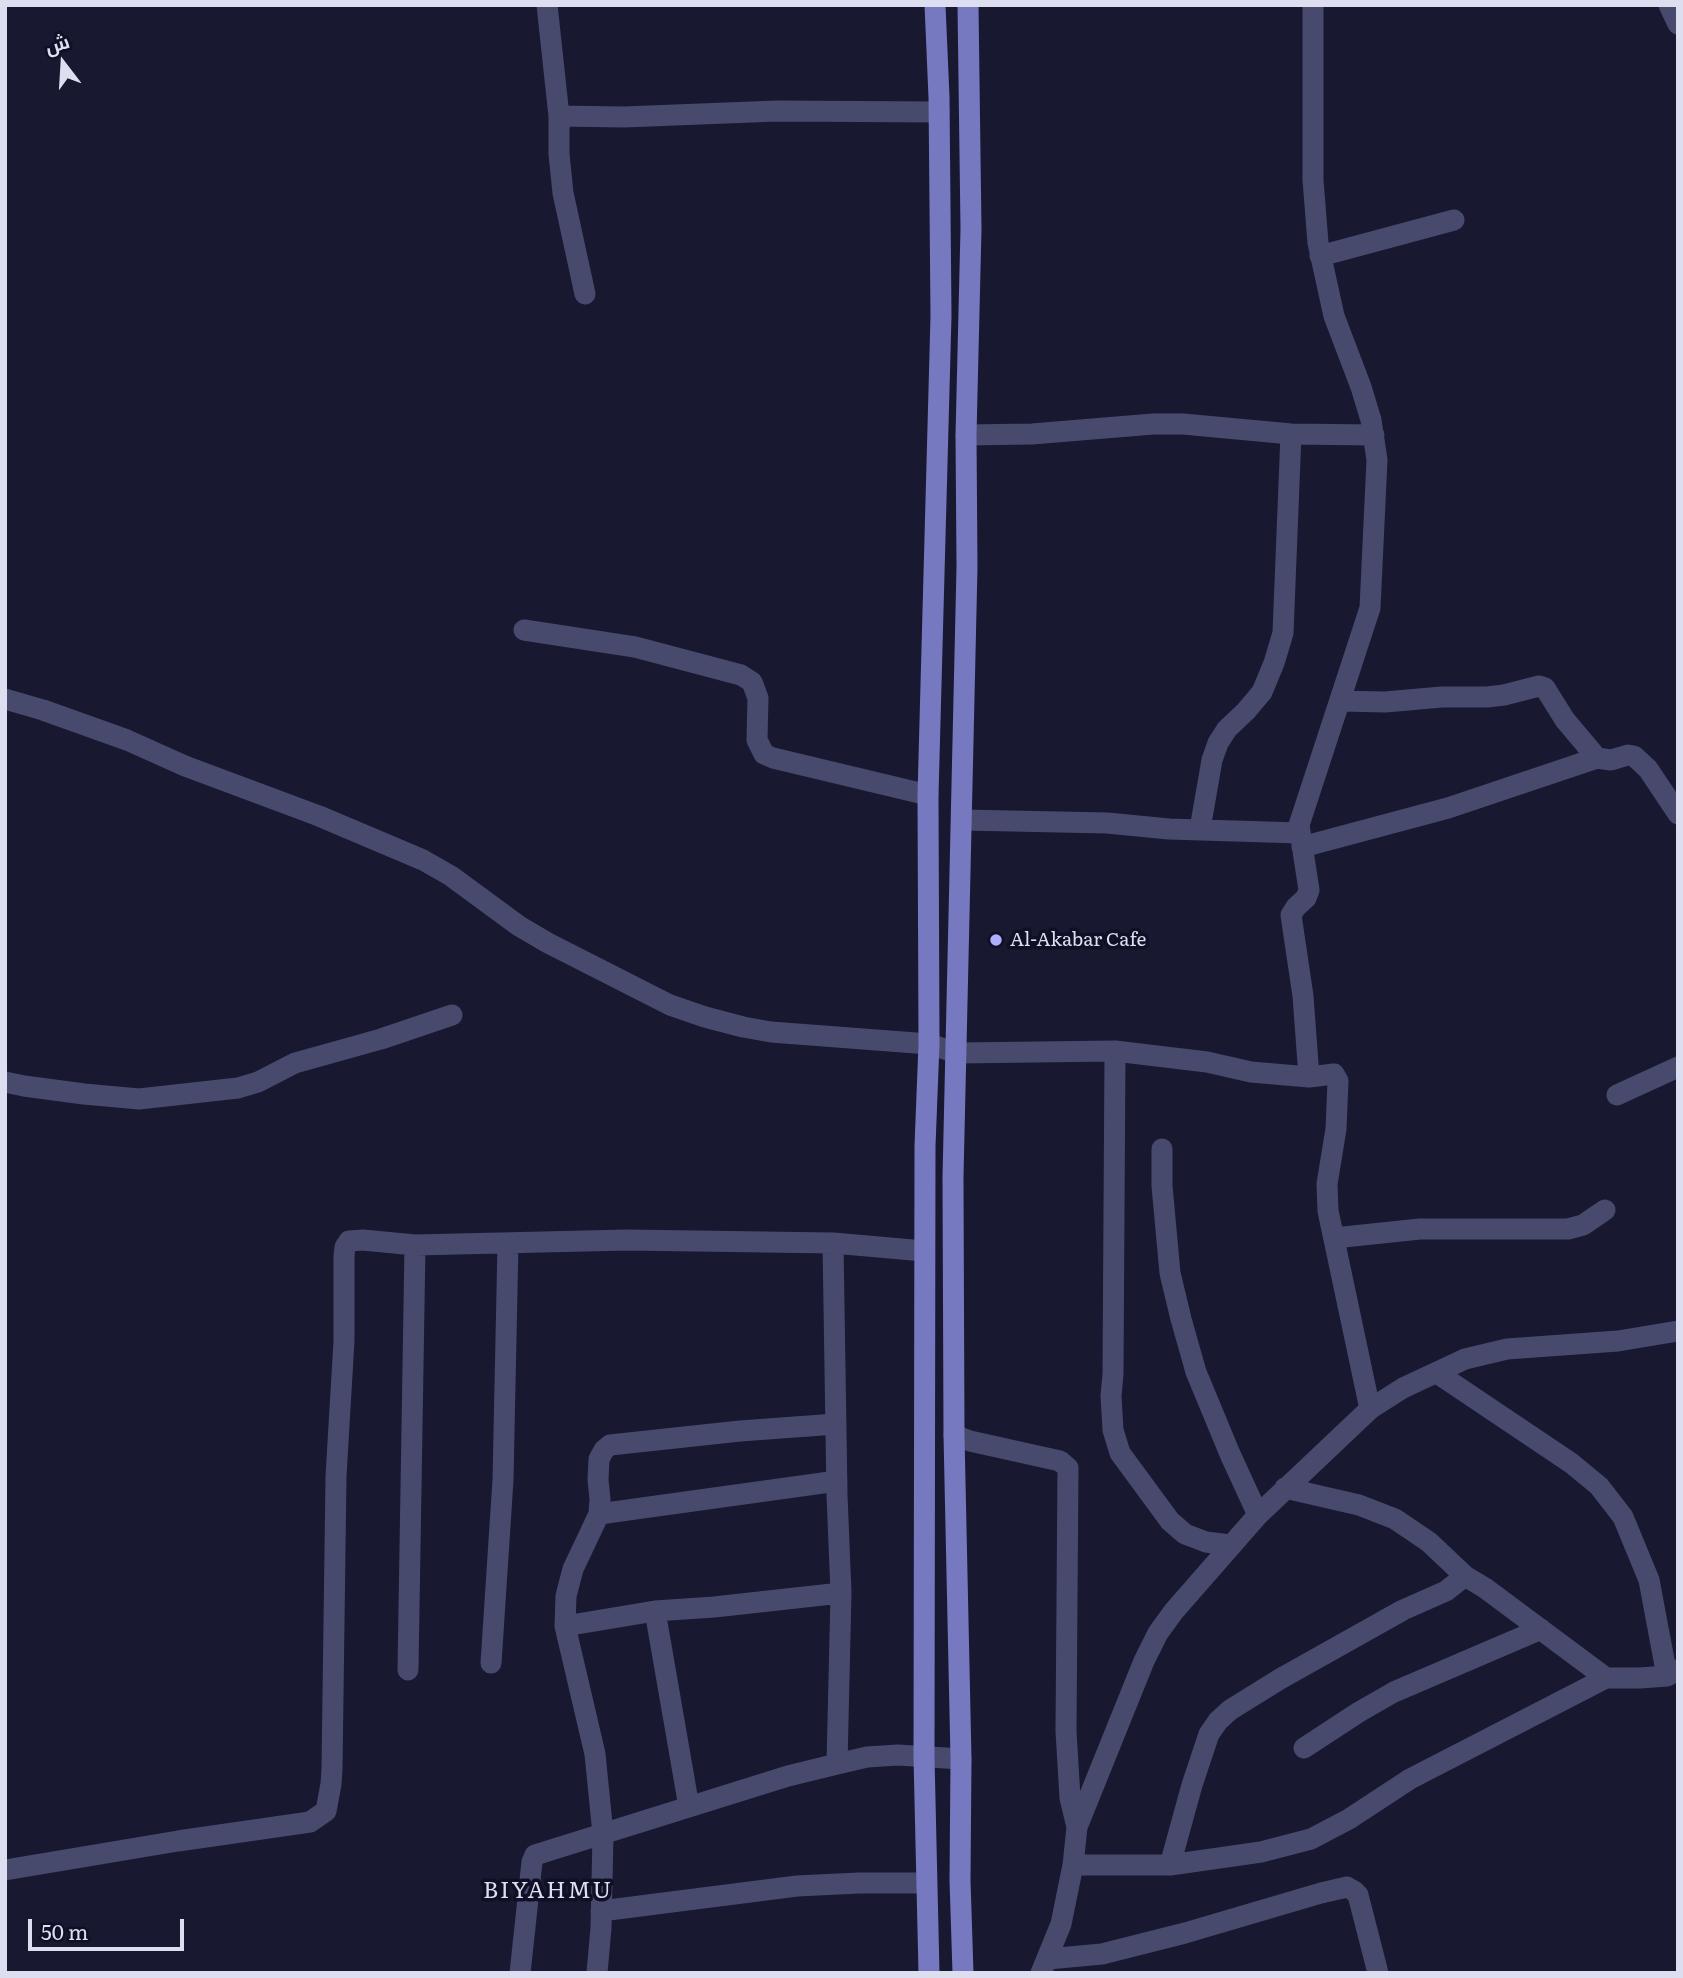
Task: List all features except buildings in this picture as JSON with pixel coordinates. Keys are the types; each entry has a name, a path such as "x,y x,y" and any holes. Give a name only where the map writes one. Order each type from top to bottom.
{"main road":[{"path":"929,1973 924,1757 924,1251 929,1044 929,795 941,330 935,5"},
{"path":"963,1973 954,1436 953,1177 967,567 966,435 971,229 968,5"}],"street":[{"path":"547,5 559,116 563,192 585,294"},
{"path":"1309,1077 1303,996 1291,915 1305,900 1309,890 1301,840 1301,816 1370,608 1377,477 1374,435 1361,387 1334,316 1320,256 1313,180 1313,5"},
{"path":"1669,5 1678,24"},
{"path":"559,116 625,117 776,111 939,112"},
{"path":"1320,256 1454,220"},
{"path":"966,435 1153,424 1183,424 1291,434 1374,435"},
{"path":"1200,829 1212,760 1218,743 1227,729 1262,692 1275,663 1283,633 1291,434"},
{"path":"524,630 635,647 741,675 752,682 758,698 757,740 764,754 929,795"},
{"path":"1341,701 1385,702 1442,697 1487,697 1539,686 1545,688 1565,720 1597,758"},
{"path":"5,699 54,713 127,740 185,766 319,816 423,860 451,876 548,943 670,1005 705,1017 771,1032 929,1044 957,1052 1115,1051 1207,1062 1251,1072 1309,1077 1334,1074 1338,1081 1336,1129 1327,1184 1328,1211 1370,1409"},
{"path":"963,820 1107,822 1301,840 1448,808 1597,758 1611,760 1628,755 1634,756 1654,777 1678,814"},
{"path":"5,1082 139,1099 238,1088 258,1082 295,1063 381,1039 452,1015"},
{"path":"1115,1051 1111,1396 1113,1430 1120,1453 1170,1521 1185,1534 1206,1542 1230,1545"},
{"path":"1616,1095 1678,1067"},
{"path":"1162,1149 1162,1186 1170,1273 1181,1319 1196,1372 1258,1515"},
{"path":"1334,1238 1420,1229 1568,1229 1583,1224 1605,1210"},
{"path":"5,1870 310,1822 326,1811 331,1777 335,1502 344,1341 344,1256 349,1241 415,1245 627,1240 833,1243 924,1251"},
{"path":"491,1662 502,1490 508,1243"},
{"path":"833,1243 841,1593 837,1764"},
{"path":"408,1670 415,1245"},
{"path":"1045,1966 1061,1924 1073,1866 1077,1827 1144,1661 1158,1633 1174,1611 1258,1515 1370,1409 1403,1388 1465,1359 1507,1349 1618,1341 1678,1331"},
{"path":"1073,1866 1170,1865 1261,1852 1311,1839 1349,1819 1410,1779 1606,1678 1672,1673 1649,1580 1623,1517 1599,1486 1571,1463 1437,1373"},
{"path":"597,1973 603,1834 594,1754 565,1626 566,1596 573,1569 599,1514 599,1459 610,1445 836,1424"},
{"path":"954,1436 1060,1461 1066,1464 1069,1472 1066,1731 1070,1798 1077,1827"},
{"path":"599,1514 837,1481"},
{"path":"1285,1488 1359,1505 1395,1519 1429,1542 1465,1576 1606,1678"},
{"path":"1170,1865 1209,1734 1218,1721 1230,1710 1280,1679 1403,1610 1446,1591 1465,1576"},
{"path":"565,1626 655,1611 841,1593"},
{"path":"655,1611 690,1807"},
{"path":"1304,1748 1394,1692 1541,1629"},
{"path":"520,1973 532,1859 540,1853 788,1776 867,1757 898,1755 961,1759"},
{"path":"601,1911 797,1886 926,1883"},
{"path":"1045,1966 1185,1933 1347,1887 1358,1895 1378,1973"}],"place":[{"name":"Al-Akabar Cafe","path":"996,940"}],"district":[{"name":"BIYAHMU","path":"548,1891"}]}
